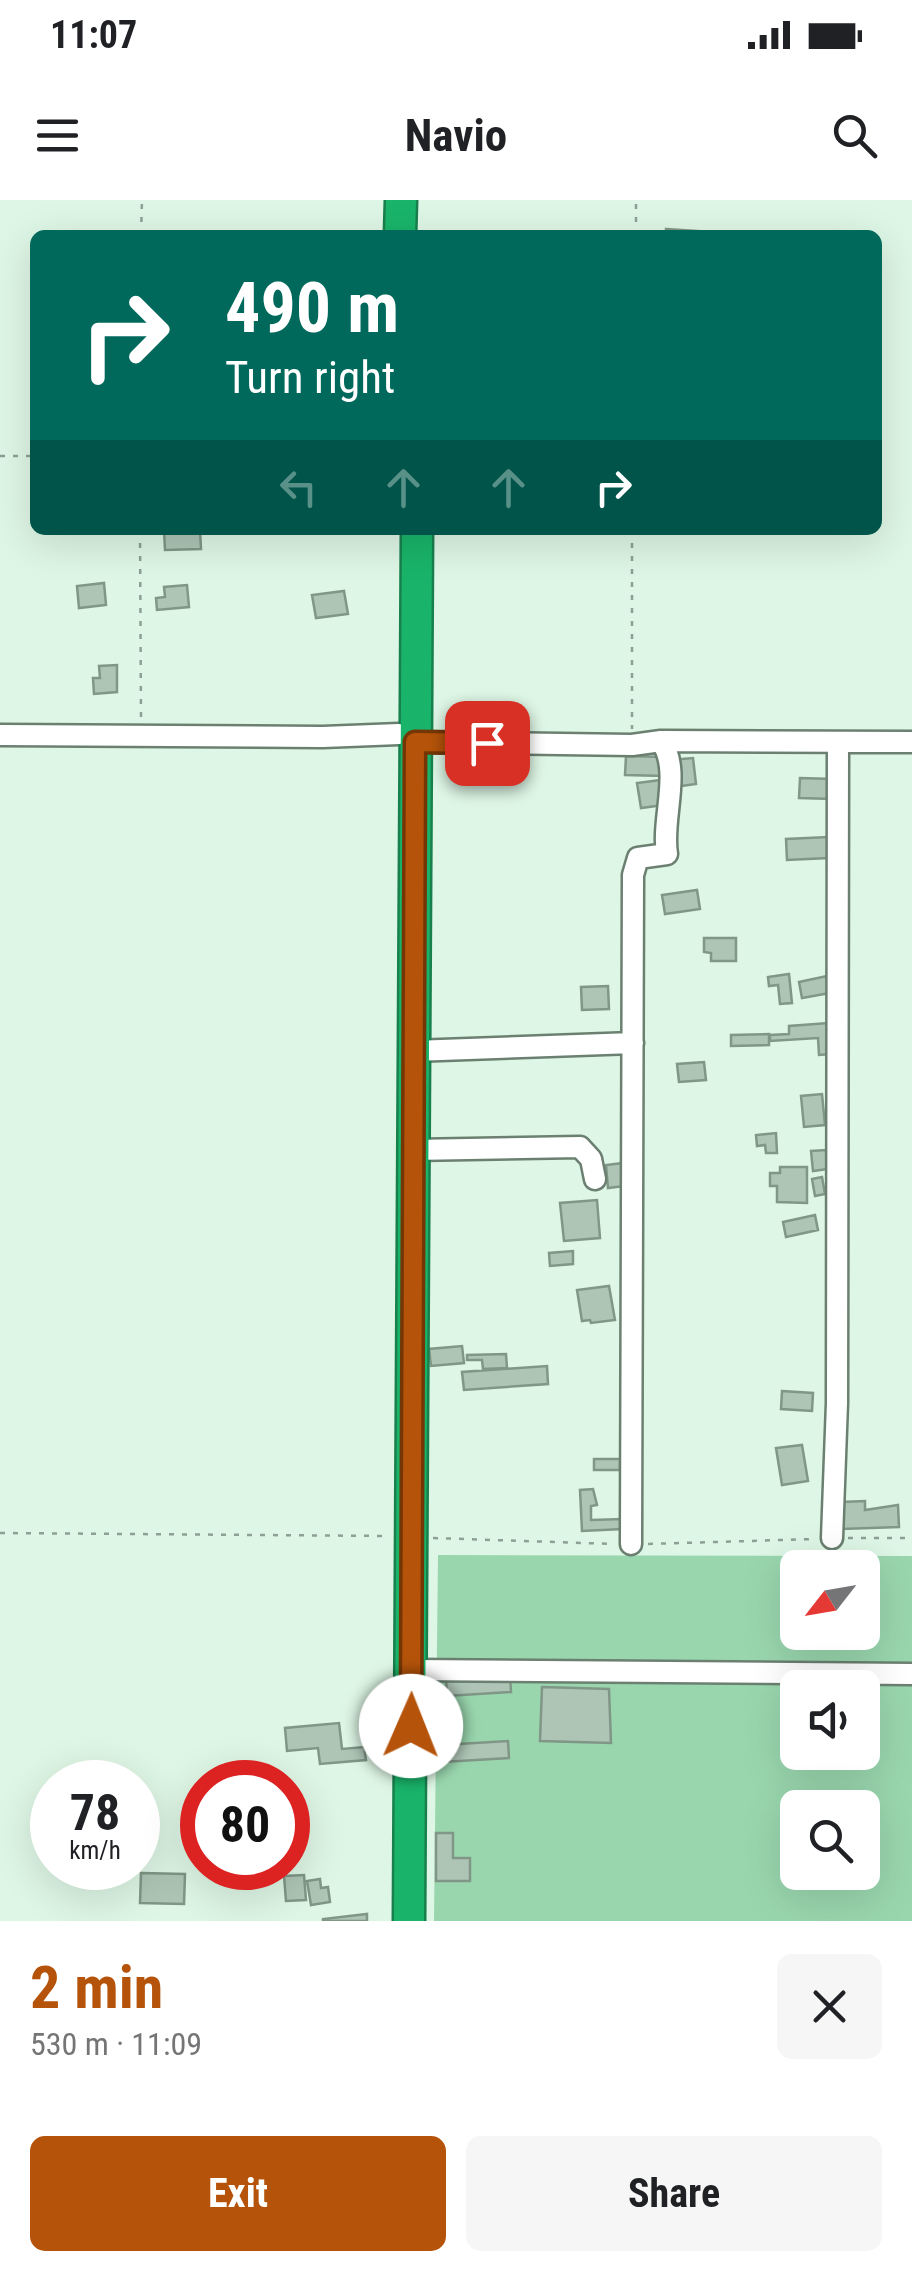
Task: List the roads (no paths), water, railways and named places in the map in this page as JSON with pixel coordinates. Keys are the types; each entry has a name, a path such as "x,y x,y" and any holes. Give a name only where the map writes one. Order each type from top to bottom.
{"highway":[{"path":"400,200 400,230"},
{"path":"418,200 418,230"},
{"path":"393,1921 413,1050 400,535"},
{"path":"409,1921 412,1670 403,1536 407,738 417,535"}],"street":[{"path":"0,735 407,738 632,746 660,740 912,742"},
{"path":"631,1544 633,875 638,858 666,854 670,754 660,740"},
{"path":"832,1538 837,1402 838,742"},
{"path":"413,1050 633,1043"},
{"path":"412,1150 580,1147 591,1160 595,1179"},
{"path":"412,1670 912,1674"}]}
